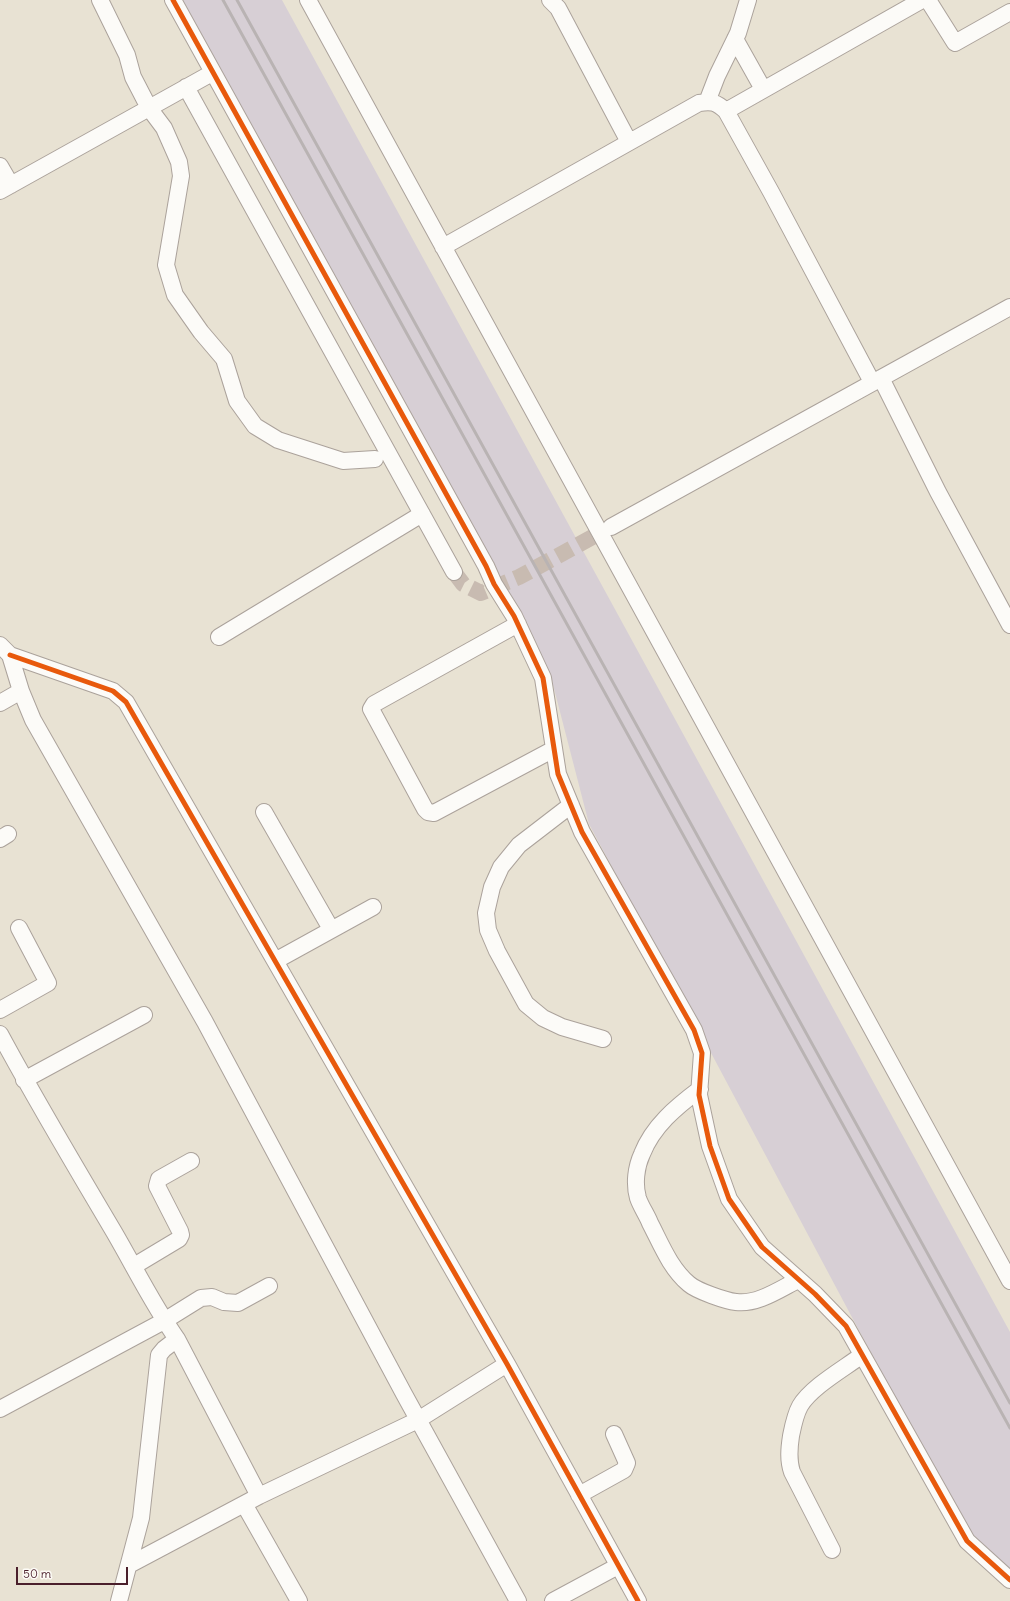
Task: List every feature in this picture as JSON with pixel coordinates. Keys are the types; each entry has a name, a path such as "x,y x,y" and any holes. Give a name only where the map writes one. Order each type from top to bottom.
{"street":[{"path":"100,0 127,55 133,76 149,108 164,128 179,162 181,176 166,265 175,295 201,332 224,359 237,401 255,426 278,440 343,460 376,458"},
{"path":"173,0 518,624 543,678 558,774 582,832 694,1030 702,1053 699,1095 710,1146 729,1199 762,1247 846,1326 966,1541 1010,1580"},
{"path":"308,0 1010,1281"},
{"path":"550,0 558,8 629,142"},
{"path":"707,102 735,39 748,0"},
{"path":"726,111 922,0"},
{"path":"928,0 955,43 1010,12"},
{"path":"735,39 763,89"},
{"path":"0,166 6,188 212,73"},
{"path":"186,88 454,572"},
{"path":"443,247 699,103 717,103 726,111 775,198 877,380 1010,625"},
{"path":"611,527 1010,307"},
{"path":"219,637 422,514"},
{"path":"518,624 374,704 371,709 428,812 434,813 554,749"},
{"path":"5,650 33,720 205,1022 418,1420 518,1601"},
{"path":"5,650 113,691 126,702 507,1364 638,1601"},
{"path":"0,703 21,691"},
{"path":"571,805 519,845 501,868 492,887 486,913 488,930 497,951 526,1004 543,1018 556,1024 603,1039"},
{"path":"264,812 331,930"},
{"path":"275,961 373,907"},
{"path":"0,1010 48,983 19,928"},
{"path":"24,1080 144,1015"},
{"path":"0,1034 24,1080 134,1266 164,1321 176,1339 259,1496"},
{"path":"700,1090 666,1117 654,1132 641,1154 636,1179 638,1198 670,1263 690,1285 719,1298 737,1303 751,1301 766,1296 798,1280"},
{"path":"134,1266 179,1239 181,1235 180,1231 157,1186 157,1182 159,1179 191,1161"},
{"path":"0,1409 164,1321 201,1298 212,1297 224,1302 238,1303 269,1286"},
{"path":"119,1601 141,1518 159,1355 176,1339"},
{"path":"832,1550 788,1462 790,1444 794,1423 800,1406 812,1391 862,1355"},
{"path":"129,1565 259,1496 418,1420 507,1364"},
{"path":"579,1495 624,1470 626,1467 627,1463 614,1434"},
{"path":"244,1504 299,1601"},
{"path":"553,1601 618,1566"}],"shaded area":[{"path":"178,0 282,0 1010,1332 1010,1571 967,1533 589,824 551,677"}],"tunnel":[{"path":"454,572 463,584 481,593 519,577 611,527"}],"railway":[{"path":"223,0 1010,1428"},
{"path":"237,0 1010,1403"}],"cycle path":[{"path":"173,0 486,566 494,584 514,616 543,678 558,774 582,832 694,1030 702,1053 699,1095 710,1146 729,1199 762,1247 815,1294 846,1326 967,1541 1010,1580"},
{"path":"10,655 113,691 126,702 507,1364 638,1601"}]}
